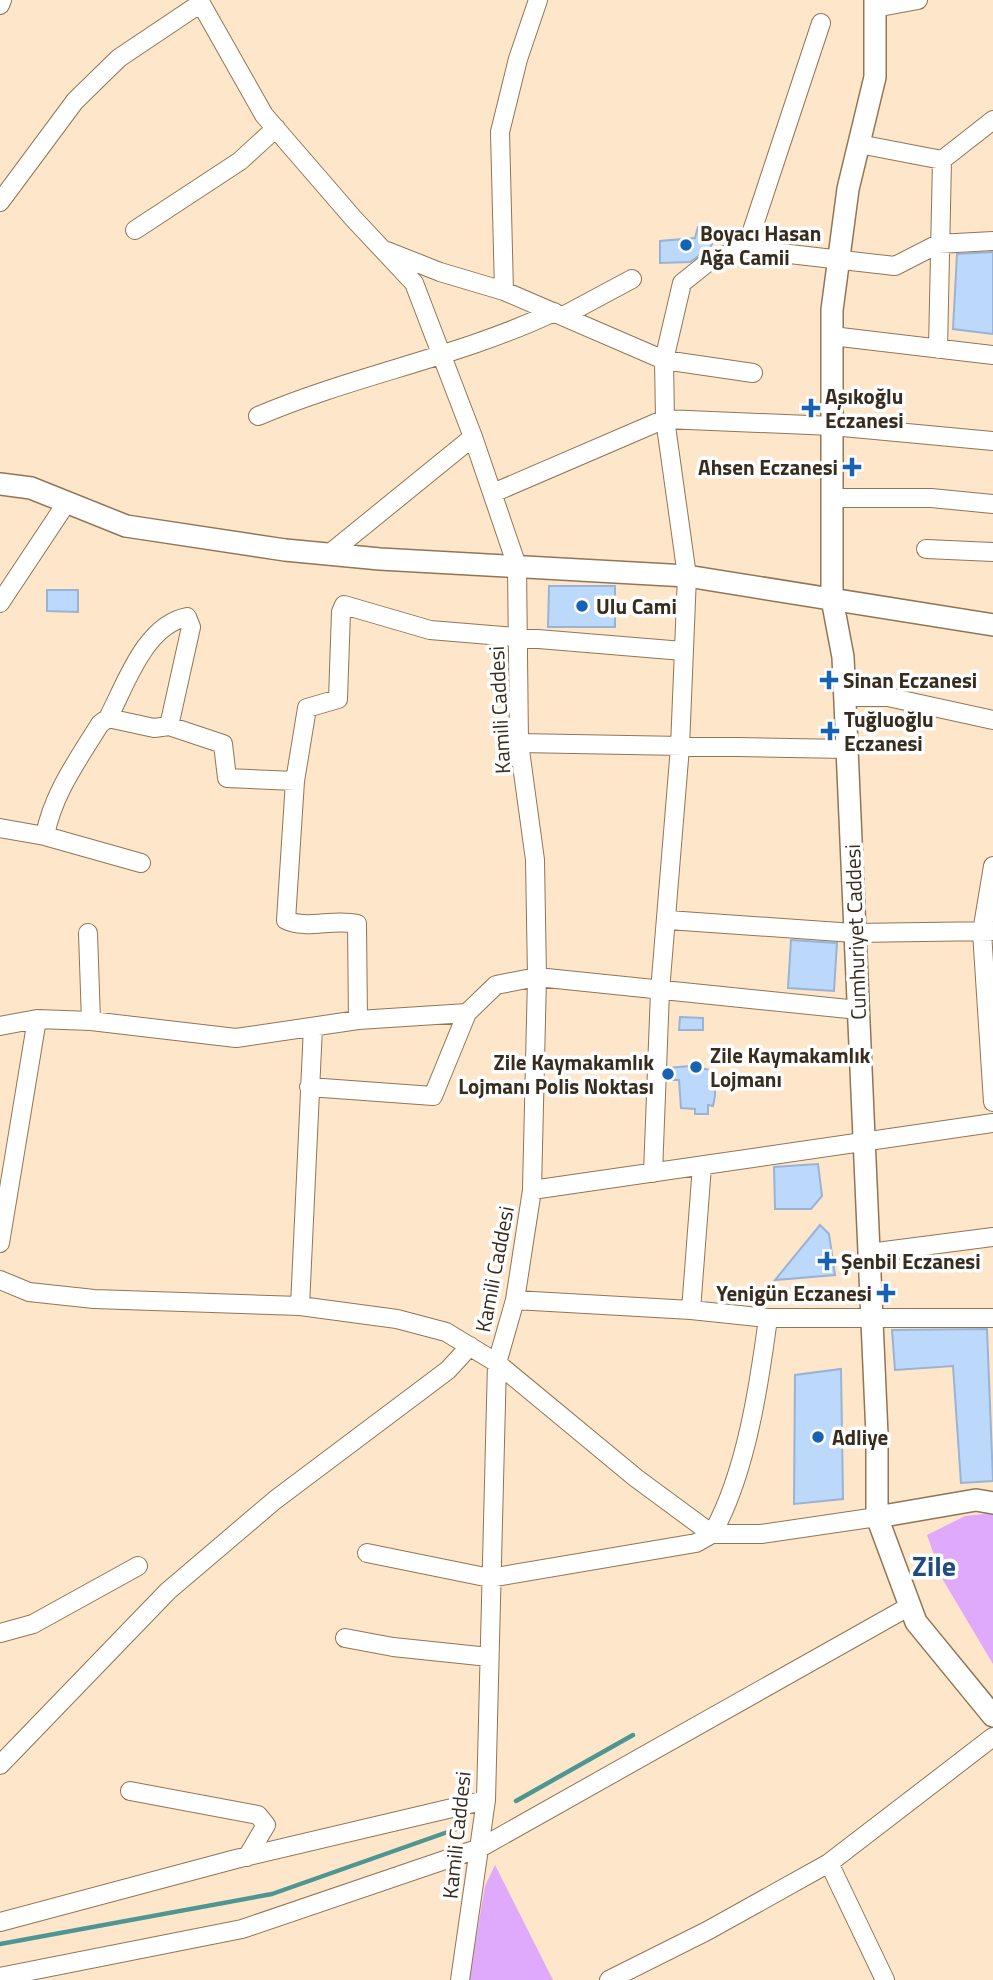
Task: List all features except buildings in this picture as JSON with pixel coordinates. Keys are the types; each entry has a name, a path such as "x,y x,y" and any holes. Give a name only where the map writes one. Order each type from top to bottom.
{"main road":[{"name":"Cumhuriyet Caddesi","path":"875,4 875,77 848,189 832,336 832,599 843,657 845,697 872,1318 877,1517 916,1622 993,1716"},
{"path":"0,484 30,488 126,526 329,554 687,576 993,625"},
{"path":"877,1517 987,1499"}],"street":[{"path":"0,5 2,0"},
{"path":"504,291 500,132 518,59 538,0"},
{"path":"875,4 918,0"},
{"path":"0,202 75,101 92,83 118,58 200,2"},
{"name":"Kamili Caddesi","path":"200,2 264,115 414,283 473,437 517,566 519,743 535,860 537,977 532,1190 515,1300 497,1363 486,1800 460,1980"},
{"path":"746,249 821,23"},
{"path":"859,144 942,160 993,120"},
{"path":"135,230 240,161 276,128"},
{"path":"937,349 942,160"},
{"path":"653,1173 660,991 668,920 680,747 687,576 665,419 664,360 682,283 712,259 746,249 895,266 939,244 993,241"},
{"path":"381,248 440,272 504,291 664,360 753,373"},
{"path":"258,416 311,394 559,314 632,279"},
{"path":"832,336 993,355"},
{"path":"493,493 665,419 832,426 993,441"},
{"path":"329,554 473,437"},
{"path":"832,498 931,498 993,504"},
{"path":"0,603 67,502"},
{"path":"926,549 993,552"},
{"path":"358,1020 357,924 343,920 295,924 286,920 295,781 307,708 338,699 341,612 344,605 430,630 683,651"},
{"path":"45,835 48,820 68,777 100,724 108,718 148,643 178,619 187,617 191,627 169,726"},
{"path":"845,697 888,697 993,720"},
{"path":"108,718 154,728 169,726 223,744 227,778 295,781"},
{"path":"519,743 847,749"},
{"path":"0,828 45,835 141,863"},
{"path":"993,866 987,931 993,1102"},
{"path":"668,920 854,933 987,931"},
{"path":"88,933 91,1021"},
{"path":"309,1087 433,1096 467,1013 496,985 537,977 858,1010"},
{"path":"0,1026 37,1019 91,1021 236,1038 358,1020 467,1013"},
{"path":"0,1243 8,1143 37,1019"},
{"path":"300,1306 313,1027"},
{"path":"532,1190 993,1123"},
{"path":"691,1310 702,1166"},
{"path":"869,1253 993,1237"},
{"path":"0,1280 29,1292 94,1299 300,1306 397,1319 446,1332 497,1363 636,1478 712,1534"},
{"path":"515,1300 691,1310 768,1318 993,1318"},
{"path":"712,1534 724,1512 758,1393 768,1318"},
{"path":"0,1765 168,1591 275,1500 448,1370 470,1346"},
{"path":"367,1553 490,1578 696,1543 712,1534 761,1534 877,1517"},
{"path":"0,1633 33,1623 138,1566"},
{"path":"0,1978 242,1929 480,1848 910,1606"},
{"path":"345,1638 393,1647 488,1657"},
{"path":"609,1980 707,1931 829,1863 993,1737"},
{"path":"130,1791 258,1815 265,1825 247,1857"},
{"path":"0,1922 247,1857 486,1800"},
{"path":"829,1863 886,1980"}],"shaded area":[{"path":"993,1513 993,1664 943,1580 927,1535 965,1516"},
{"path":"495,1865 553,1980 469,1980 485,1886"}],"waterway":[{"path":"516,1801 633,1735"},
{"path":"0,1944 272,1894 459,1828"}],"place":[{"name":"Boyacı Hasan Ağa Camii","path":"686,245"},
{"name":"Aşıkoğlu Eczanesi","path":"811,408"},
{"name":"Ahsen Eczanesi","path":"852,467"},
{"name":"Ulu Cami","path":"582,606"},
{"name":"Sinan Eczanesi","path":"829,680"},
{"name":"Tuğluoğlu Eczanesi","path":"830,731"},
{"name":"Zile Kaymakamlık Lojmanı","path":"696,1067"},
{"name":"Zile Kaymakamlık Lojmanı Polis Noktası","path":"668,1074"},
{"name":"Şenbil Eczanesi","path":"827,1261"},
{"name":"Yenigün Eczanesi","path":"886,1293"},
{"name":"Adliye","path":"818,1437"}],"district":[{"name":"Zile","path":"934,1565"}]}
